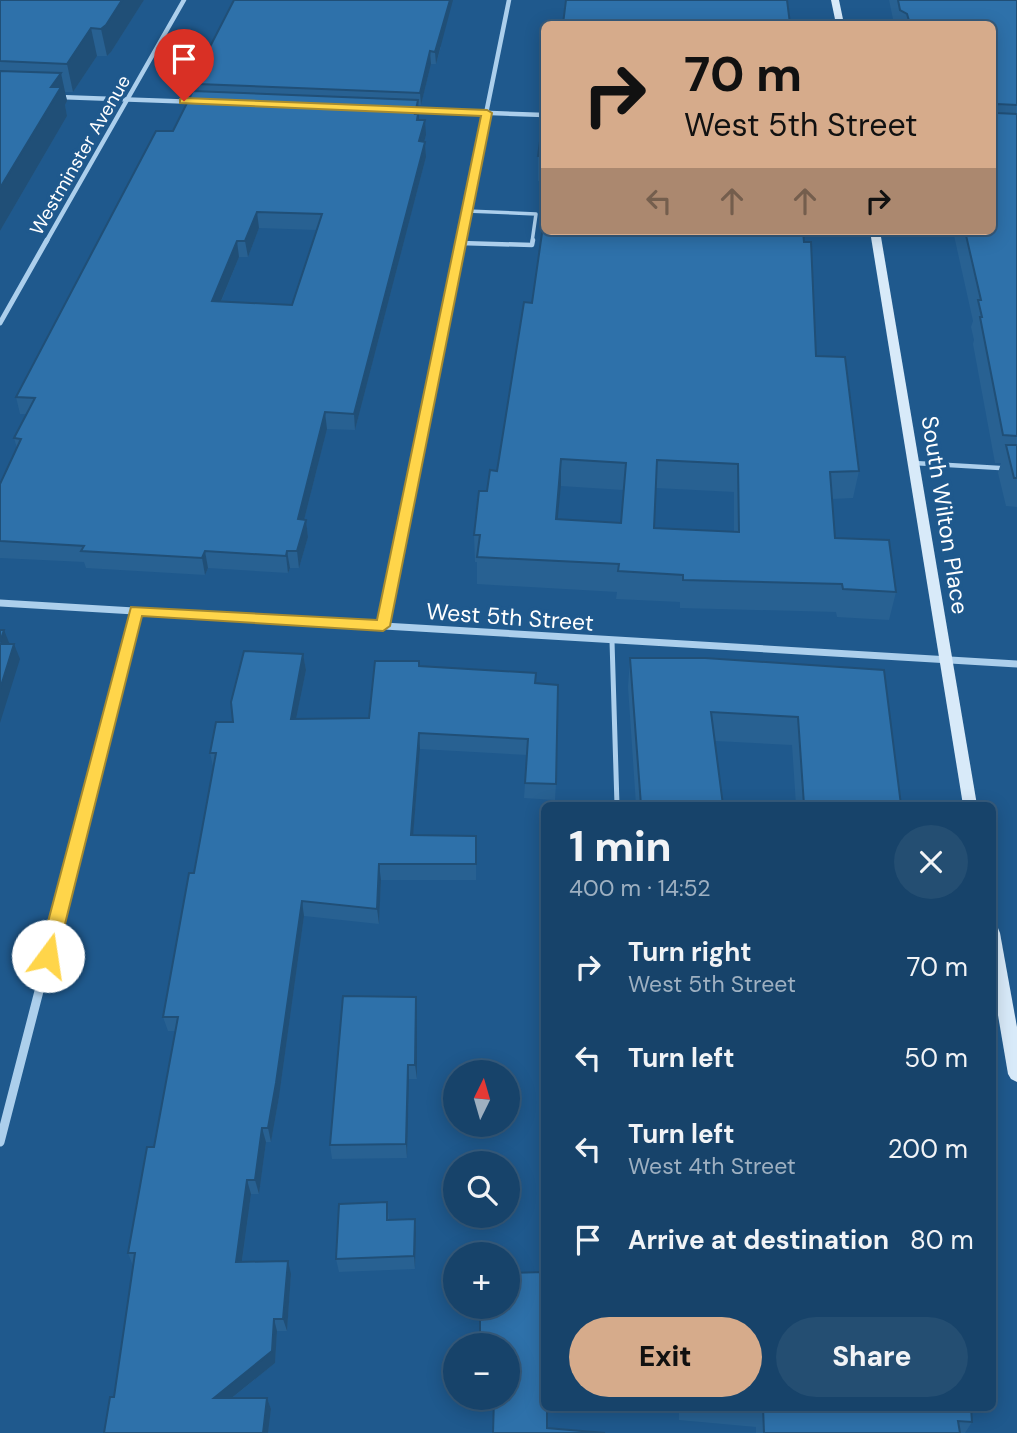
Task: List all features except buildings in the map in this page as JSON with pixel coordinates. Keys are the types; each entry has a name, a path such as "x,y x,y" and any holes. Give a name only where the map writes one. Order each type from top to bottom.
{"main road":[{"path":"835,0 839,21"},
{"name":"South Wilton Place","path":"876,235 969,802"},
{"path":"996,956 1017,1074"}],"street":[{"name":"Westminster Avenue","path":"0,323 184,0"},
{"path":"383,626 509,0"},
{"path":"50,96 198,102"},
{"path":"407,110 541,115"},
{"name":"West 5th Street","path":"0,603 1017,664"},
{"path":"0,1142 136,611"}],"lane":[{"path":"460,243 532,246 536,214 467,211"},
{"path":"914,463 1017,469"},
{"path":"612,641 617,802"}],"route":[{"path":"48,956 136,611 383,626 487,113 184,101"}]}
